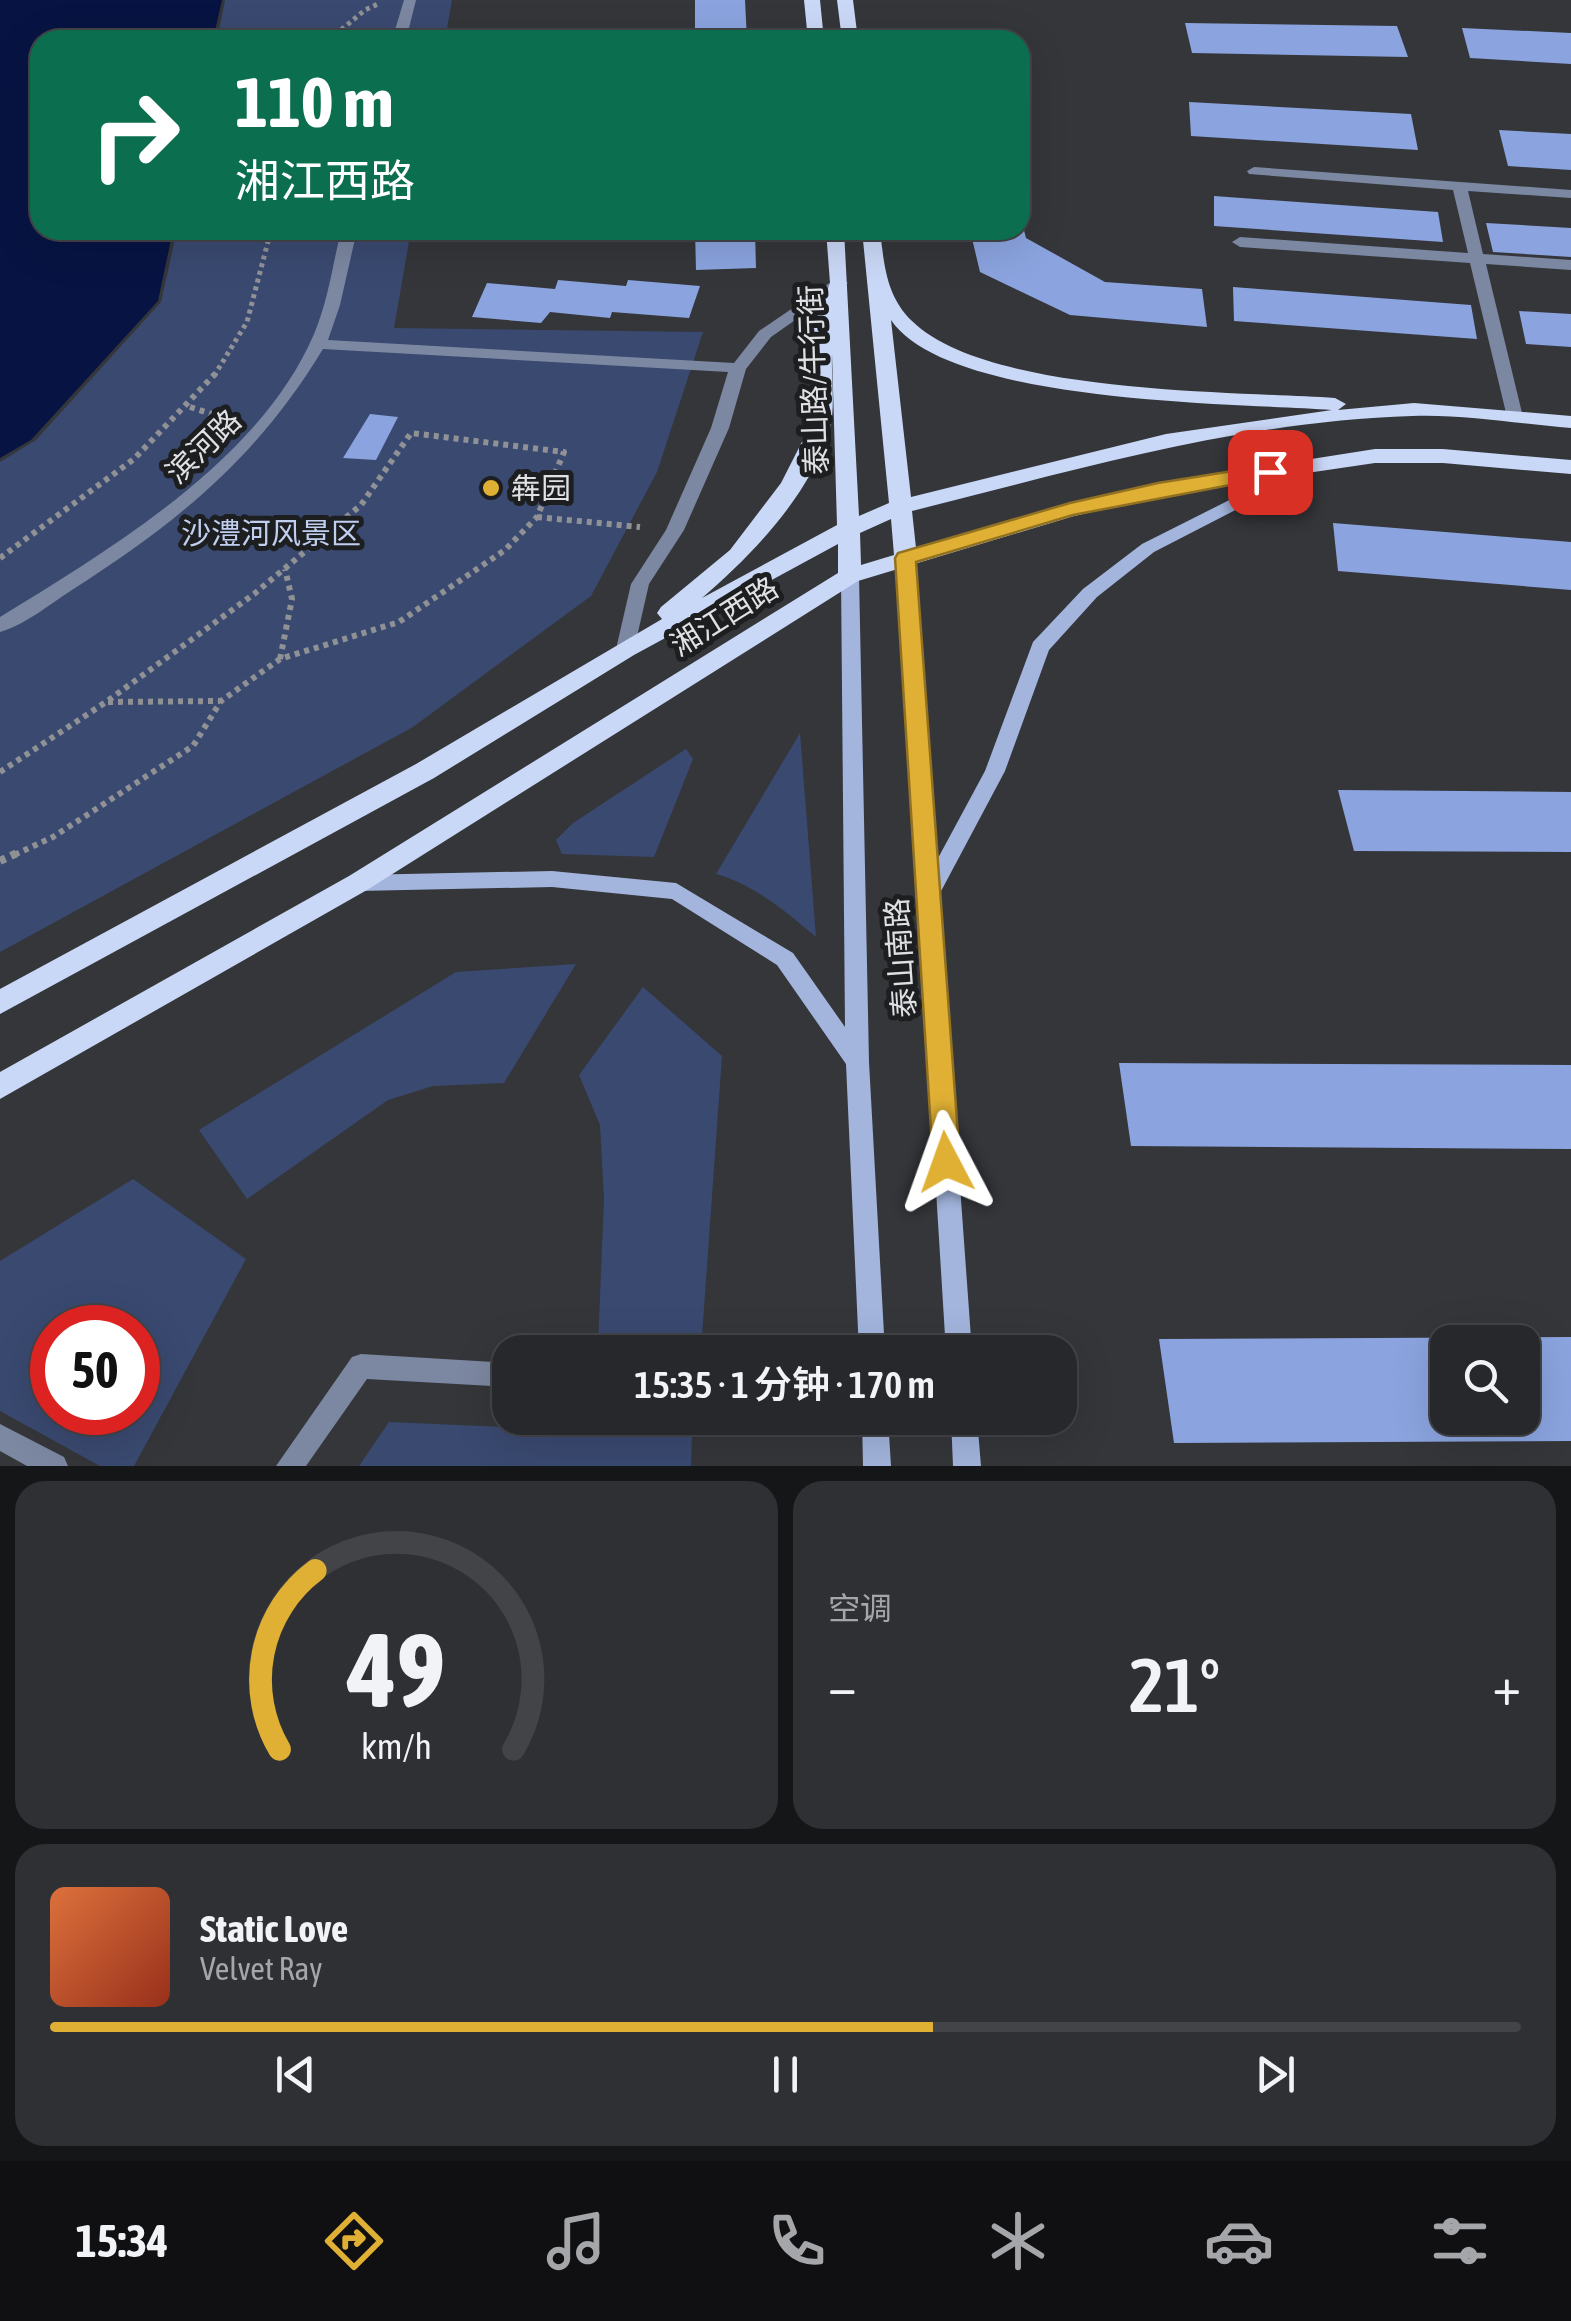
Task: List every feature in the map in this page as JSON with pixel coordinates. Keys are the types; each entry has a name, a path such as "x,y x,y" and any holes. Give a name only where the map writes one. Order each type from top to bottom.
{"main road":[{"path":"812,0 815,30"},
{"path":"845,0 849,30"},
{"name":"泰山路/牛行街","path":"836,240 850,576"},
{"path":"871,240 906,558"},
{"path":"626,649 738,555 791,486 819,430 823,328 840,282"},
{"path":"876,285 905,326 997,372 1071,386 1414,409"},
{"name":"湘江西路","path":"0,1004 425,771 626,649 848,529 902,506 1166,441 1307,419 1414,409 1571,422"},
{"name":"湘江西路","path":"0,1087 358,883 850,576 1070,510 1158,490 1307,466 1375,456 1443,456 1571,467"},
{"path":"928,894 995,771 1040,647 1090,594 1148,548 1307,466"},
{"name":"泰山南路","path":"906,558 959,1335"},
{"name":"泰山南路","path":"850,576 857,1062 871,1335"},
{"path":"358,883 552,879 676,891 785,959 857,1062"},
{"path":"876,1435 877,1466"},
{"path":"965,1435 967,1466"}],"street":[{"path":"402,30 410,0"},
{"path":"1254,170 1571,194"},
{"path":"1459,186 1515,417"},
{"name":"滨河路","path":"0,626 188,502 273,416 318,344 346,240"},
{"path":"1240,242 1571,265"},
{"path":"626,649 640,584 675,530 720,428 738,368 765,334 840,282"},
{"path":"318,344 738,368"},
{"path":"290,1466 361,1366 492,1374"},
{"path":"0,1437 54,1466"}],"path":[{"path":"341,30 365,10 392,0"},
{"path":"0,558 52,524 190,407 243,332 268,240"},
{"path":"0,772 106,702 284,569 361,505 411,433 564,452 537,517 505,550 400,622 280,659 221,701 193,746 53,837 0,861"},
{"path":"537,517 675,530"},
{"path":"280,659 292,599 284,569"},
{"path":"106,702 221,701"}],"green space":[{"path":"225,0 452,0 447,30 219,30"},
{"name":"沙澧河风景区","path":"175,240 409,240 394,328 703,332 657,472 591,596 413,727 0,952 0,462 36,440 161,302"},
{"path":"800,733 816,937 757,892 716,874"},
{"path":"686,749 693,759 654,857 562,854 556,840 573,823"},
{"path":"576,964 504,1083 433,1086 388,1100 247,1199 199,1130 456,972"},
{"path":"643,987 722,1056 702,1335 598,1335 604,1199 600,1125 579,1075"},
{"path":"133,1179 246,1259 160,1418 160,1305 30,1305 30,1428 0,1411 0,1261"},
{"path":"389,1422 492,1426 492,1435 692,1435 691,1466 359,1466"},
{"path":"44,1435 151,1435 134,1466 100,1466"}],"shaded area":[{"path":"0,0 222,0 215,30 30,30 30,240 171,240 158,301 31,440 0,458"}],"building":[{"path":"695,0 745,0 746,30 695,30"},
{"path":"1185,23 1397,26 1408,57 1192,53"},
{"path":"1462,28 1571,33 1571,64 1470,58"},
{"path":"1189,102 1411,114 1418,150 1191,136"},
{"path":"1499,130 1571,134 1571,170 1508,166"},
{"path":"1214,196 1438,212 1443,242 1214,226"},
{"path":"1486,223 1571,228 1571,257 1493,252"},
{"path":"695,240 755,240 756,268 696,270"},
{"path":"972,240 1030,240 1105,282 1202,289 1207,327 1070,315 980,272"},
{"path":"558,280 626,286 628,280 700,286 689,318 612,312 610,318 550,312 541,323 472,317 487,283 555,289"},
{"path":"1233,287 1471,305 1477,339 1234,321"},
{"path":"1519,311 1571,314 1571,347 1526,344"},
{"path":"370,414 398,417 376,460 343,458"},
{"path":"1333,523 1571,542 1571,590 1338,571"},
{"path":"1338,790 1571,792 1571,852 1354,851"},
{"path":"1119,1063 1571,1065 1571,1149 1131,1146"},
{"path":"1540,1337 1571,1337 1571,1441 1174,1443 1159,1339 1430,1338 1430,1435 1540,1435"}],"place":[{"name":"犇园","path":"491,488"}],"route":[{"path":"946,1162 906,558 1070,510 1158,490 1270,472"}]}
